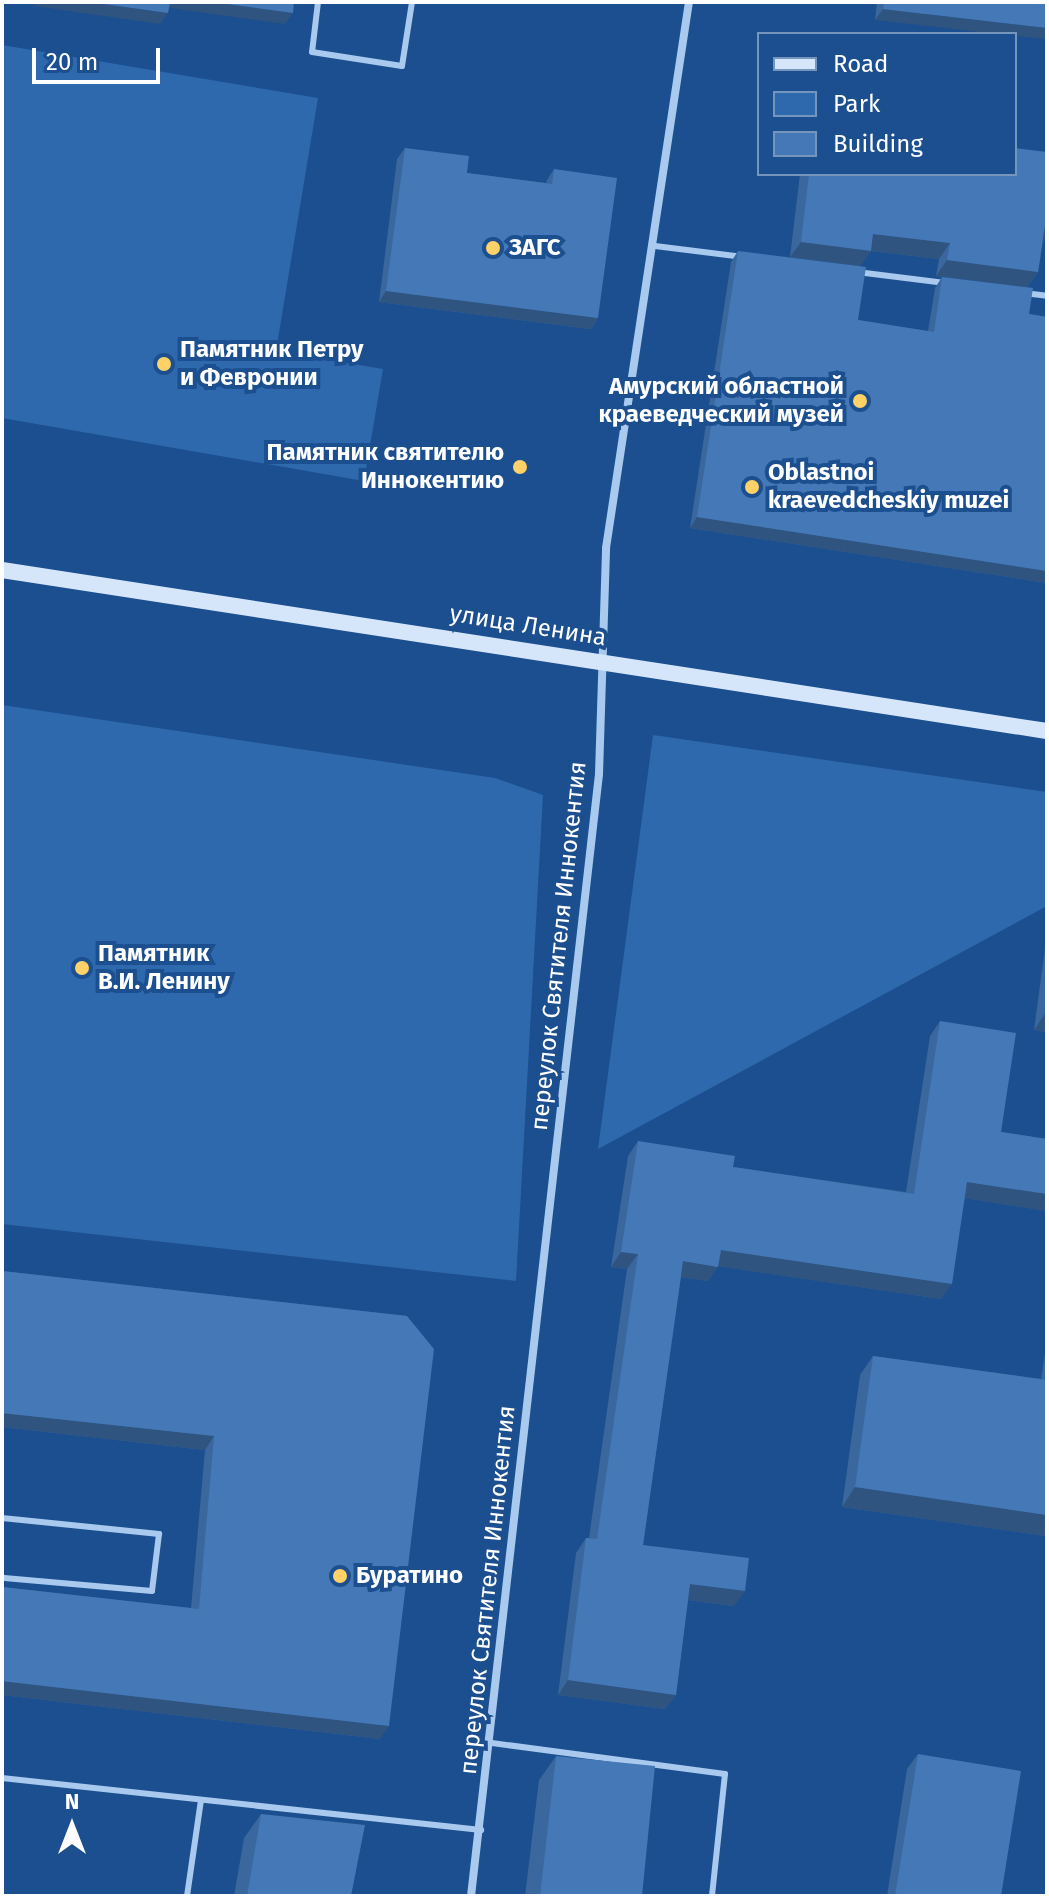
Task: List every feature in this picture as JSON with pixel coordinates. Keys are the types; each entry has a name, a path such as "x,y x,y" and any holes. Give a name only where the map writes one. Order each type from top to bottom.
{"main road":[{"name":"улица Ленина","path":"2,570 1047,731"}],"street":[{"name":"переулок Святителя Иннокентия","path":"471,1896 492,1743 599,774 606,548 655,246 689,2"}],"lane":[{"path":"318,2 312,52 402,66 412,2"},
{"path":"655,246 749,258"},
{"path":"843,270 953,284"},
{"path":"1016,292 1047,296"},
{"path":"2,1518 159,1534 152,1591 2,1578"},
{"path":"492,1743 725,1774 712,1896"},
{"path":"2,1778 481,1830"},
{"path":"187,1896 201,1800"}],"green space":[{"path":"2,45 318,98 276,351 383,369 364,481 2,418"},
{"path":"2,705 495,778 543,795 516,1281 2,1224"},
{"path":"653,735 1047,792 1047,906 598,1149"}],"building":[{"path":"89,2 170,2 168,13"},
{"path":"213,2 294,2 293,13"},
{"path":"884,2 1047,2 1047,28 883,9"},
{"name":"ЗАГС","path":"405,148 469,156 467,173 552,184 554,169 617,178 598,318 386,291"},
{"path":"1017,148 1047,152 1047,225 1038,272 947,260 950,243 873,234 871,251 801,242 809,176 1017,176"},
{"name":"Амурский областной краеведческий музей","path":"738,251 866,267 858,320 934,332 942,277 1033,288 1029,314 1047,317 1047,571 697,517"},
{"path":"940,1021 1016,1033 1001,1132 1047,1139 1047,1194 967,1182 952,1284 721,1250 718,1267 683,1261 643,1545 749,1558 745,1591 690,1584 676,1695 568,1680 586,1538 597,1539 638,1254 621,1252 638,1141 735,1156 733,1167 914,1194"},
{"path":"2,1271 407,1316 434,1349 389,1726 2,1681 2,1587 199,1609 214,1436 2,1413"},
{"path":"873,1356 1047,1380 1047,1515 855,1487"},
{"path":"918,1754 1021,1771 1001,1896 895,1896"},
{"path":"556,1756 655,1766 642,1896 540,1896"},
{"path":"261,1814 365,1825 351,1896 247,1896"}],"place":[{"name":"ЗАГС","path":"493,248"},
{"name":"Памятник Петру и Февронии","path":"164,364"},
{"name":"Амурский областной краеведческий музей","path":"860,401"},
{"name":"Памятник святителю Иннокентию","path":"520,467"},
{"name":"Oblastnoi kraevedcheskiy muzei","path":"752,487"},
{"name":"Памятник В.И. Ленину","path":"82,968"},
{"name":"Буратино","path":"340,1576"}]}
